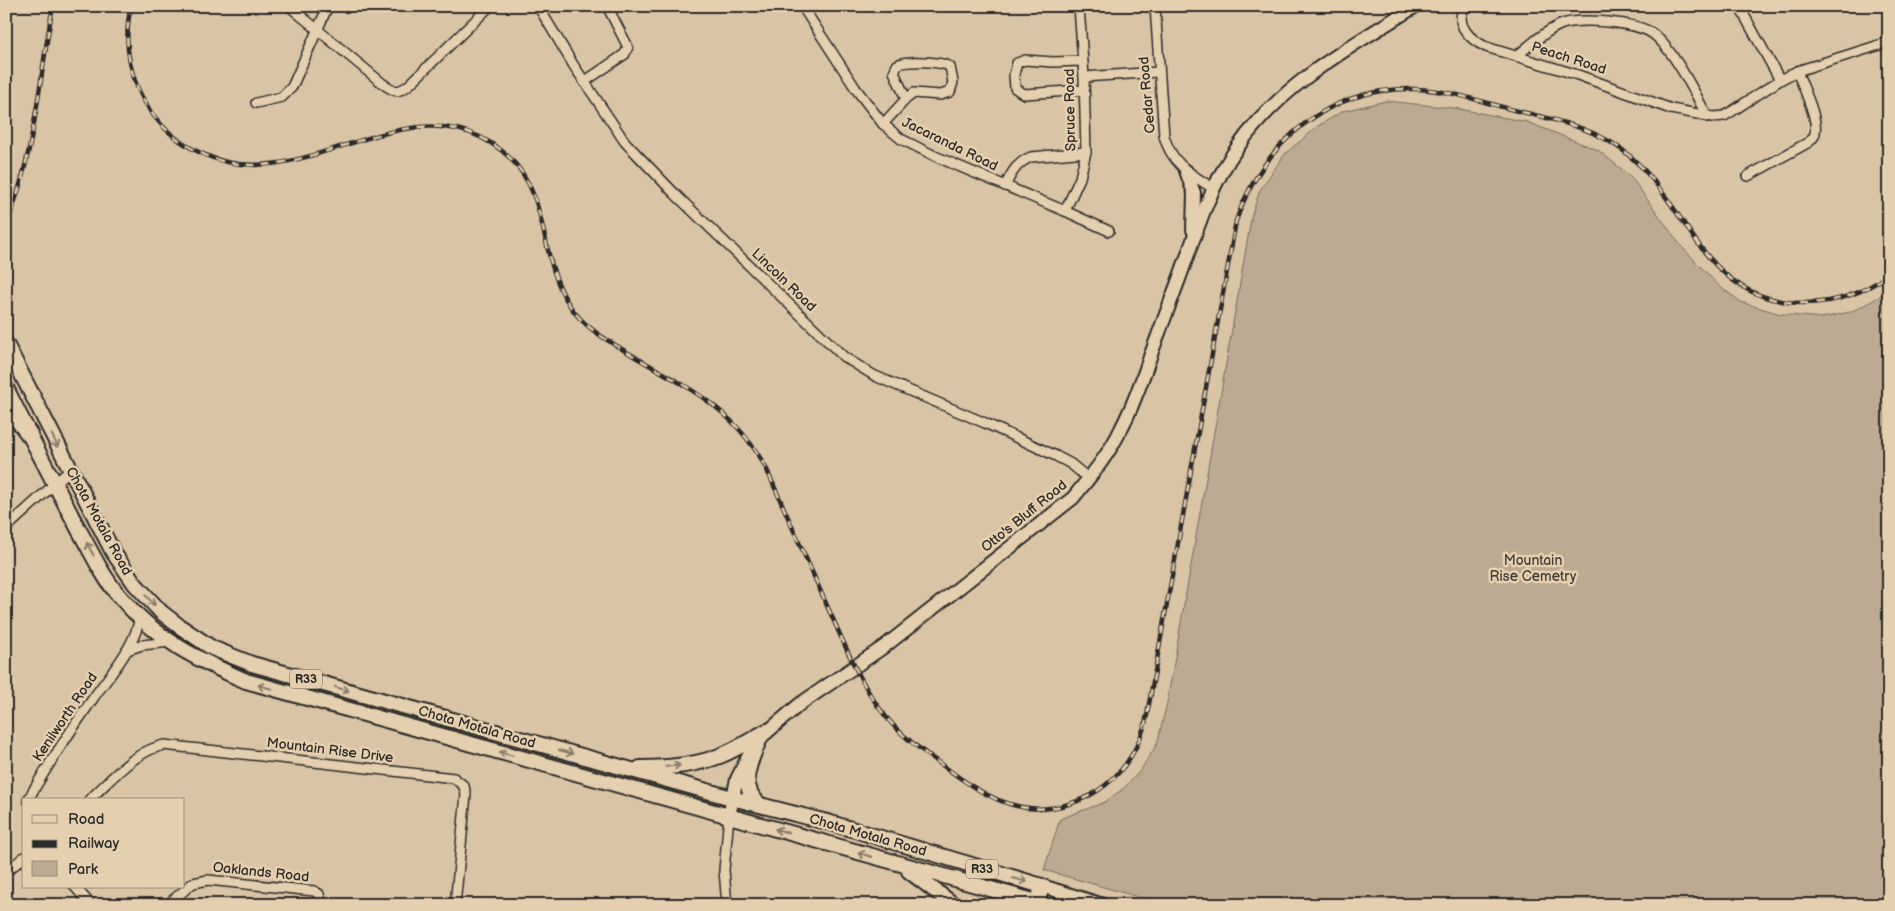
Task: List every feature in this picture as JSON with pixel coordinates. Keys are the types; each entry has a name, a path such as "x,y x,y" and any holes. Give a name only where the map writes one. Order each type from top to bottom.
{"highway":[{"path":"6,404 29,434"}],"main road":[{"name":"Otto's Bluff Road","path":"730,816 732,798 738,779 745,763 764,734 800,704 886,646 1073,498 1088,480 1122,427 1137,394 1192,242 1214,189 1237,147 1273,106 1322,64 1416,6"},
{"path":"1186,171 1194,193 1195,206 1192,242"},
{"name":"Chota Motala Road","path":"6,344 113,552 135,584 161,612 212,648 252,664 732,798 830,823 1103,905"},
{"name":"Chota Motala Road","path":"6,388 53,483 102,572 120,597 140,618 170,642 199,660 246,681 1040,904"},
{"path":"624,768 659,768 707,760 729,752 764,734"},
{"path":"759,804 749,793 746,783 753,754 764,734"},
{"path":"902,866 954,905"},
{"name":"R33","path":"1040,904 1042,886"}],"street":[{"path":"289,6 391,90 402,90 410,84 490,6"},
{"path":"256,103 282,97 292,87 328,6"},
{"name":"Lincoln Road","path":"538,6 584,82 625,142 682,201 844,357 875,376 1056,456 1071,464 1088,480"},
{"path":"584,82 625,54 628,47 607,6"},
{"name":"Jacaranda Road","path":"802,6 856,89 883,124 901,138 1005,186 1066,210 1110,231"},
{"name":"Spruce Road","path":"1066,210 1080,178 1086,152 1084,77 1078,6"},
{"name":"Cedar Road","path":"1155,6 1164,136 1167,147 1176,161 1186,171 1214,189"},
{"path":"1465,6 1461,14 1464,30 1467,35 1486,47 1517,56"},
{"path":"1739,6 1780,80"},
{"name":"Peach Road","path":"1517,56 1541,36 1569,22 1616,23 1637,26 1654,34 1673,58 1707,117"},
{"name":"Peach Road","path":"1517,56 1615,87 1670,109 1707,117 1724,116 1797,71 1889,42"},
{"path":"1082,61 1053,62 1025,60 1017,63 1014,75 1015,88 1024,94 1084,90"},
{"path":"883,124 914,93 940,94 950,92 953,82 950,67 946,64 934,63 903,63 896,65 894,72 906,99"},
{"path":"1748,176 1814,137 1814,117 1797,71"},
{"path":"1084,77 1159,72"},
{"path":"1005,186 1016,166 1031,157 1086,152"},
{"path":"6,528 53,483 70,470"},
{"name":"Kenilworth Road","path":"29,798 74,726 127,650 136,635 140,618"},
{"path":"127,650 142,645 170,642"},
{"name":"Mountain Rise Drive","path":"91,798 136,757 151,748 164,746 454,778 464,786 466,795 454,905"},
{"name":"Otto's Bluff Road","path":"727,905 724,870 730,816"},
{"path":"6,872 22,859"},
{"name":"Oaklands Road","path":"185,888 201,880 208,880 314,892 318,894 322,905"},
{"path":"76,888 91,905"},
{"name":"Oaklands Road","path":"166,905 185,888"}],"green space":[{"name":"Mountain Rise Cemetry","path":"1386,101 1454,108 1527,122 1598,150 1631,177 1681,246 1719,286 1741,302 1780,314 1822,318 1850,312 1889,290 1889,905 1166,905 1044,870 1060,819 1105,802 1124,788 1140,771 1157,744 1167,703 1252,214 1260,190 1285,154 1318,126 1343,111"}],"railway":[{"path":"6,225 16,199 30,145 53,6"},
{"path":"131,6 128,20 128,48 133,75 138,88 151,112 161,125 180,141 201,153 236,164 272,164 307,157 377,135 412,128 446,127 480,137 505,154 523,173 534,195 553,268 562,291 576,314 602,337 709,402 740,430 754,448 767,470 856,670 883,713 909,740 972,786 998,800 1025,808 1054,808 1069,804 1098,791 1120,771 1137,745 1147,715 1236,221 1248,193 1263,167 1282,144 1304,124 1328,109 1355,97 1385,91 1416,89 1440,91 1562,122 1600,136 1638,163 1659,188 1715,264 1738,284 1767,298 1804,303 1838,299 1870,287 1889,274"}]}
